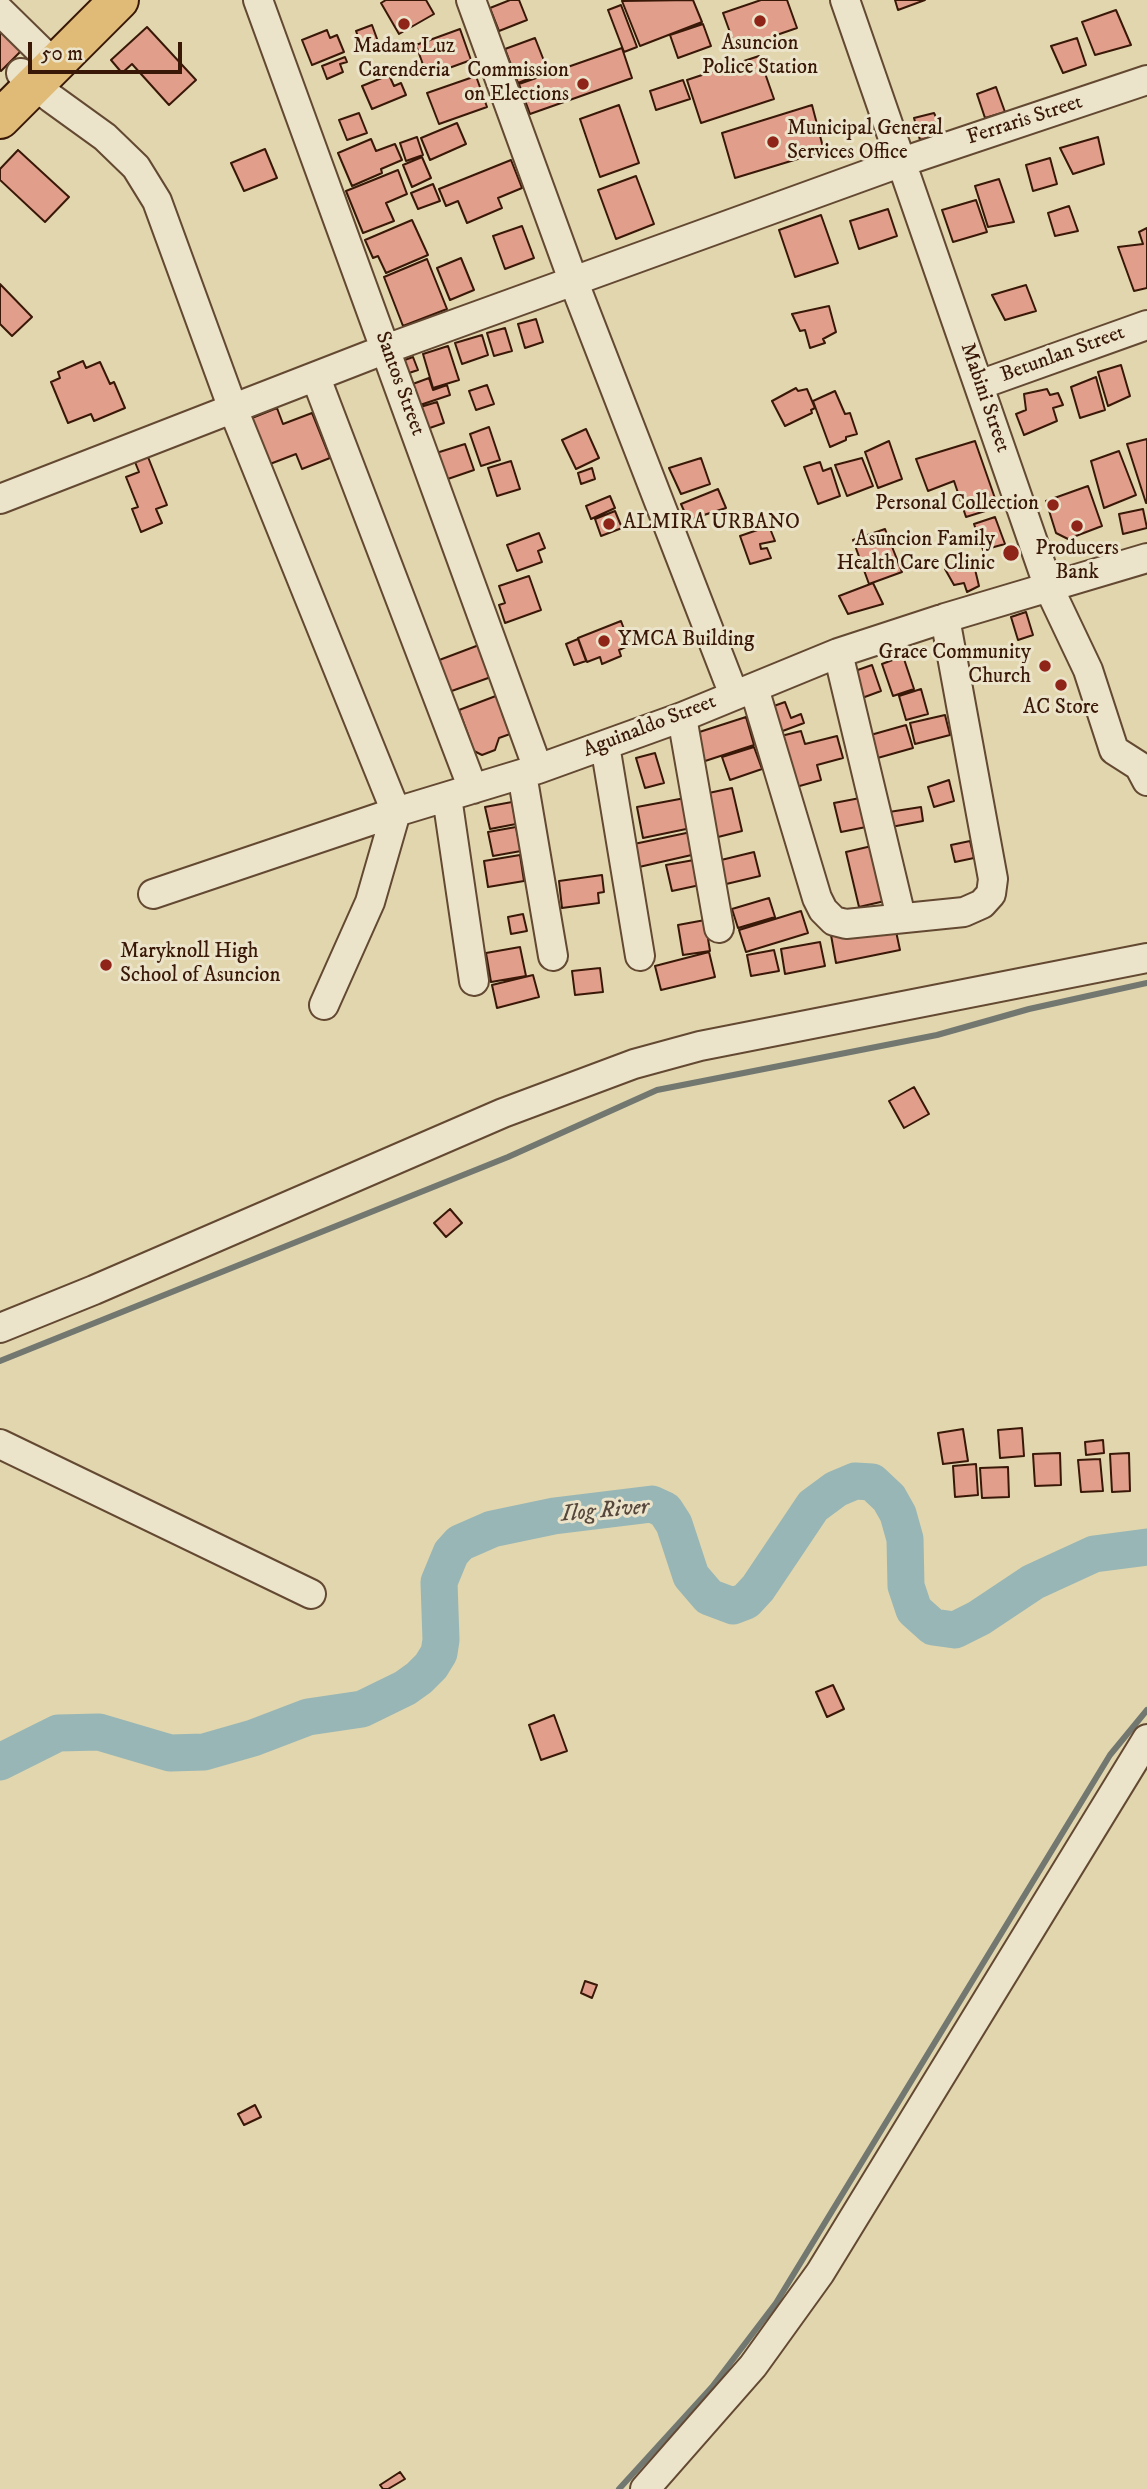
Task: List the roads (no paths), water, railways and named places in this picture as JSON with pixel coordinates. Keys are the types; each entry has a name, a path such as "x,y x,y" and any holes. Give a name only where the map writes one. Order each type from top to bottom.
{"highway":[{"path":"0,119 30,73 93,0"},
{"path":"30,73 119,0"}],"street":[{"name":"Santos Street","path":"258,0 386,349 530,771 553,956"},
{"path":"471,0 573,280 744,692 817,898 823,910 834,921 846,924 964,912 982,904 991,894 993,879 945,618"},
{"name":"Mabini Street","path":"845,0 1049,588 1088,670 1115,750 1139,766 1147,781"},
{"path":"0,11 30,73 136,167 157,201 233,410 396,812 370,902 324,1004"},
{"name":"Ferraris Street","path":"0,499 386,349 573,280 902,162 1147,80"},
{"name":"Betunlan Street","path":"979,385 1147,325"},
{"path":"316,377 408,624 460,793 474,982"},
{"name":"Aguinaldo Street","path":"153,894 605,745 838,653 1147,558"},
{"path":"838,653 901,917"},
{"path":"682,716 719,928"},
{"path":"605,745 640,956"},
{"path":"0,1328 107,1285 503,1113 634,1065 700,1046 1147,958"},
{"path":"0,1444 311,1594"},
{"path":"645,2489 753,2367 820,2273 1147,1739"}],"waterway":[{"path":"0,1361 508,1157 657,1090 937,1035 1029,1009 1147,983"},
{"name":"Ilog River","path":"0,1762 58,1733 99,1732 170,1753 204,1752 253,1738 308,1717 362,1709 419,1678 439,1653 439,1582 451,1553 460,1543 492,1529 554,1516 652,1504 665,1510 674,1524 691,1576 709,1597 733,1606 746,1601 758,1588 813,1506 836,1489 855,1481 872,1482 889,1498 898,1514 905,1539 906,1586 914,1610 933,1627 955,1630 979,1618 1033,1582 1094,1554 1147,1547"},
{"path":"619,2489 712,2387 776,2303 1110,1755 1147,1710"}],"place":[{"name":"Asuncion Police Station","path":"760,21"},
{"name":"Madam Luz Carenderia","path":"404,24"},
{"name":"Commission on Elections","path":"583,84"},
{"name":"Municipal General Services Office","path":"773,142"},
{"name":"Personal Collection","path":"1053,505"},
{"name":"ALMIRA URBANO","path":"609,524"},
{"name":"Producers Bank","path":"1077,526"},
{"name":"Asuncion Family Health Care Clinic","path":"1011,553"},
{"name":"YMCA Building","path":"604,641"},
{"name":"Grace Community Church","path":"1045,666"},
{"name":"AC Store","path":"1061,685"},
{"name":"Maryknoll High School of Asuncion","path":"106,965"}]}
